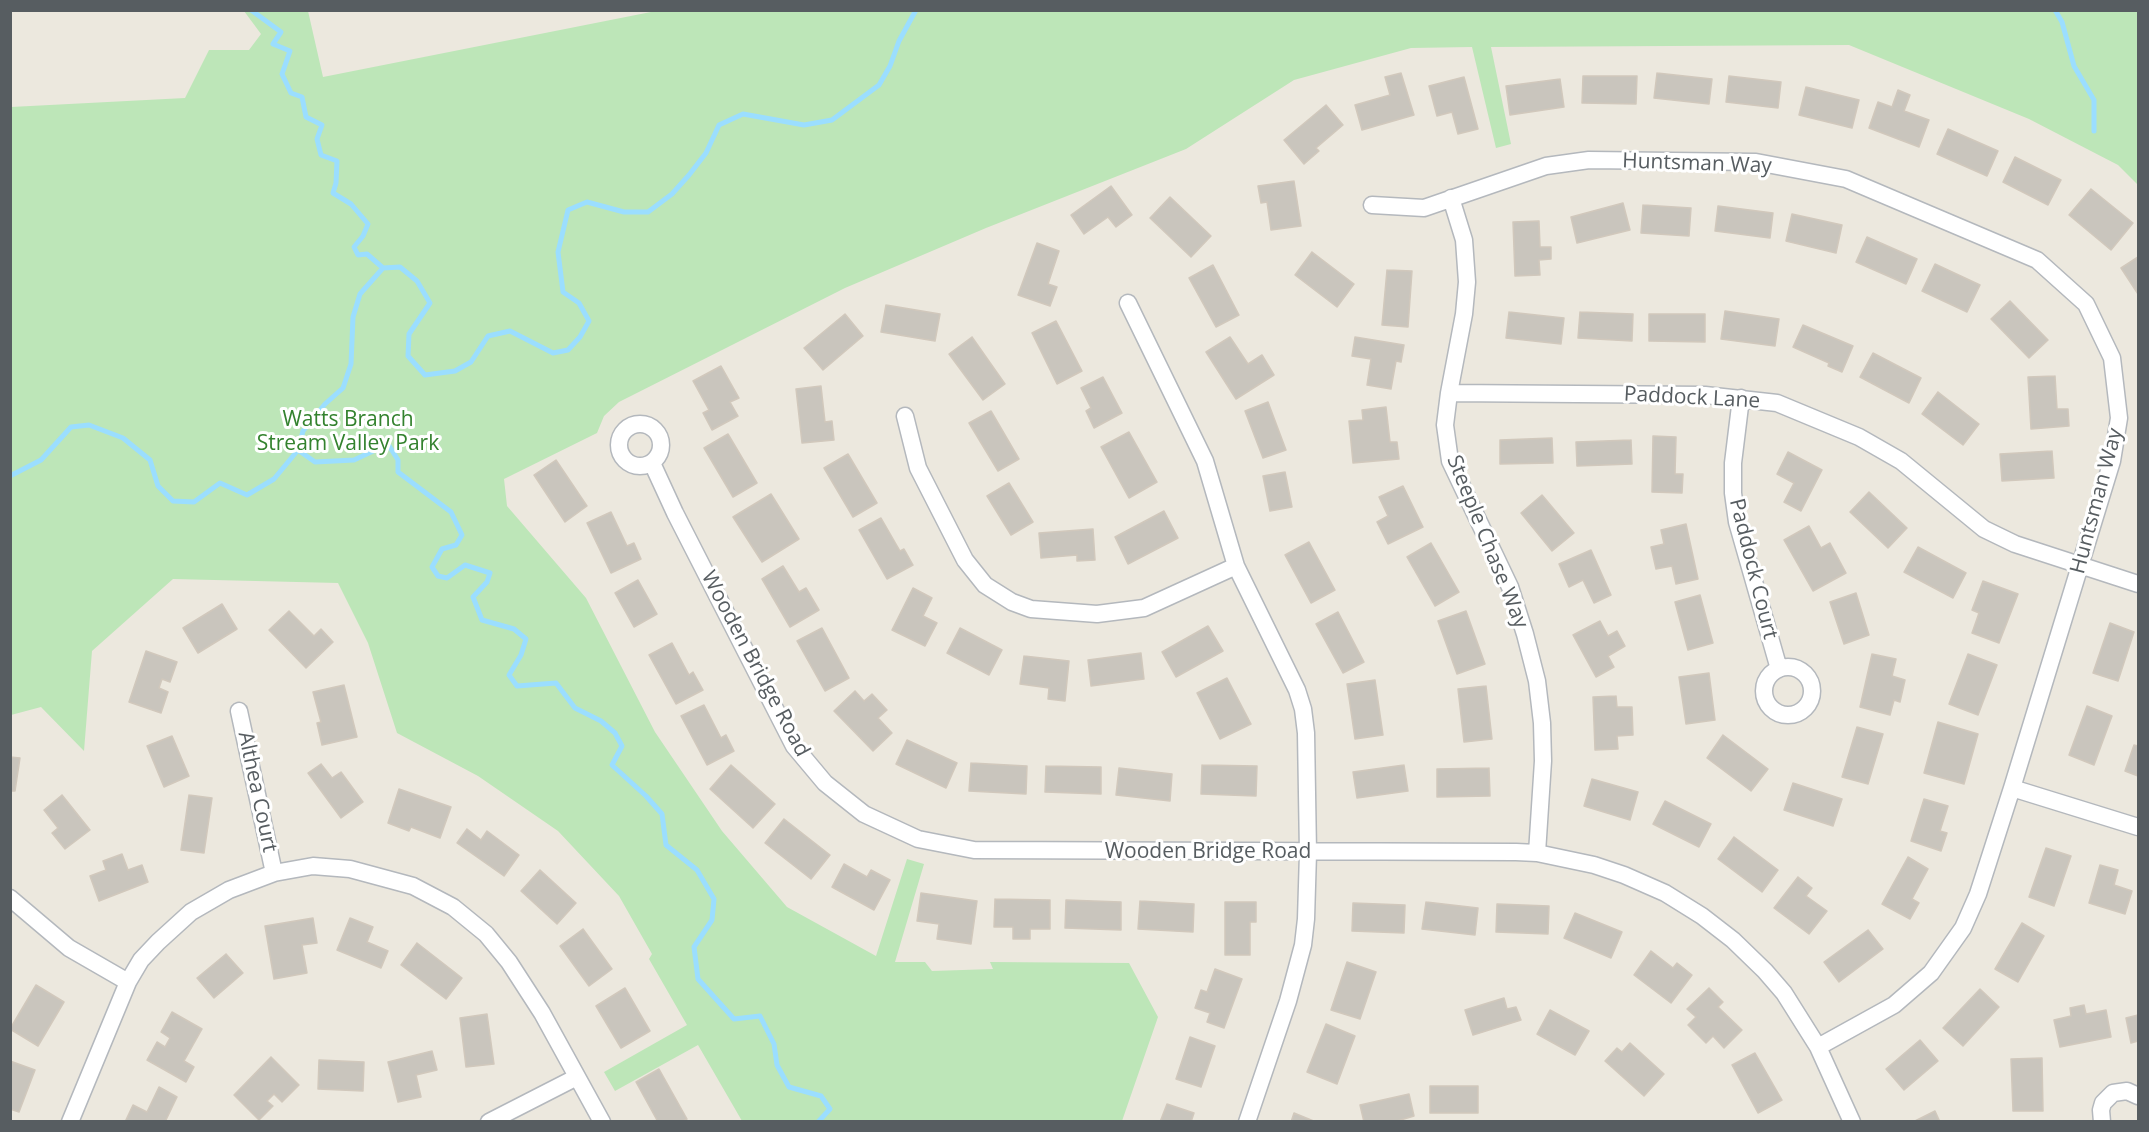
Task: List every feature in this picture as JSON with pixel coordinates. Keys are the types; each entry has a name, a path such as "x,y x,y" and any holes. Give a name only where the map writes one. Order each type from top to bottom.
{"street":[{"name":"Huntsman Way","path":"1372,205 1424,208 1546,166 1589,160 1756,162 1846,179 2037,260 2086,304 2112,358 2119,418 2112,461 1978,894 1963,928 1931,973 1894,1005 1818,1047"},
{"name":"Steeple Chase Way","path":"1451,198 1464,240 1467,282 1464,314 1445,425 1450,461 1510,587 1537,681 1542,723 1543,761 1537,853"},
{"path":"1128,303 1205,461 1236,566 1290,673 1303,709 1308,756 1308,853 1303,945 1288,1001 1247,1122"},
{"name":"Paddock Lane","path":"1449,393 1705,395 1778,403 1859,436 1901,461 1984,529 2015,544 2139,584"},
{"name":"Paddock Court","path":"1741,398 1732,463 1736,512 1779,669"},
{"path":"905,416 918,468 965,560 985,585 1012,603 1031,609 1097,614 1144,608 1236,566"},
{"name":"Wooden Bridge Road","path":"652,463 675,513 794,746 825,783 864,814 918,839 974,850 1537,853 1594,865 1665,893 1702,916 1733,940 1765,971 1784,993 1818,1047 1852,1122"},
{"name":"Althea Court","path":"239,711 274,873"},
{"path":"2012,788 2139,826"},
{"path":"70,1122 128,982 147,954 191,912 229,890 274,873 313,866 350,869 413,886 453,907 486,934 509,962 542,1013 602,1122"},
{"path":"10,898 69,948 128,982"},
{"path":"489,1122 577,1077"},
{"path":"2103,1122 2101,1110 2103,1103 2113,1093 2127,1091 2139,1096"}],"green space":[{"name":"Watts Branch Stream Valley Park","path":"661,10 2138,11 2138,185 2118,165 2029,119 1849,45 1491,47 1511,144 1496,148 1472,47 1411,48 1294,80 1186,149 986,228 845,288 619,402 604,416 597,433 504,479 507,506 586,598 655,732 722,831 787,907 876,956 907,859 924,864 895,962 925,962 932,971 993,969 990,962 1129,963 1158,1017 1122,1121 742,1121 698,1045 615,1091 604,1072 687,1025 649,959 652,954 619,896 558,831 478,776 397,733 368,643 338,583 173,579 92,651 84,751 41,707 11,715 11,107 185,98 209,50 249,50 261,34 244,11 308,11 323,77"}],"building":[{"path":"1401,73 1414,115 1362,130 1355,105 1390,95 1385,77"},
{"path":"1657,73 1712,79 1709,104 1654,98"},
{"path":"1583,76 1637,76 1636,104 1582,103"},
{"path":"1729,76 1781,82 1778,108 1726,102"},
{"path":"1464,77 1478,129 1458,134 1452,112 1437,116 1429,86"},
{"path":"1560,79 1564,107 1510,115 1506,86"},
{"path":"1806,87 1859,100 1852,128 1799,115"},
{"path":"1898,90 1910,95 1904,111 1929,120 1919,147 1869,128 1878,102 1892,107"},
{"path":"1326,105 1343,125 1316,148 1319,151 1304,164 1284,140"},
{"path":"1948,129 1998,151 1987,176 1937,154"},
{"path":"2015,157 2061,180 2048,205 2003,182"},
{"path":"1294,181 1301,226 1271,230 1267,202 1261,203 1258,186"},
{"path":"1111,186 1132,215 1116,227 1108,217 1084,234 1071,215"},
{"path":"2091,189 2133,223 2111,250 2069,215"},
{"path":"1170,197 1211,236 1191,257 1150,218"},
{"path":"1623,203 1630,230 1577,243 1571,217"},
{"path":"1643,205 1691,208 1689,236 1641,233"},
{"path":"1718,206 1773,213 1770,238 1715,231"},
{"path":"1792,214 1842,225 1836,253 1786,241"},
{"path":"1539,221 1540,247 1551,247 1551,259 1539,260 1540,275 1515,276 1513,222"},
{"path":"1867,237 1917,259 1906,284 1856,262"},
{"path":"1037,243 1059,251 1048,284 1057,287 1050,306 1018,295"},
{"path":"1312,252 1354,284 1337,307 1295,275"},
{"path":"2138,257 2138,294 2121,268"},
{"path":"1935,264 1980,285 1967,312 1922,291"},
{"path":"1213,265 1239,315 1216,327 1189,278"},
{"path":"1387,270 1412,271 1408,327 1382,325"},
{"path":"2010,301 2048,340 2029,358 1991,319"},
{"path":"886,305 940,314 935,341 881,332"},
{"path":"1725,311 1779,319 1775,346 1721,339"},
{"path":"1509,312 1564,318 1561,344 1506,338"},
{"path":"1580,312 1633,314 1632,341 1578,338"},
{"path":"845,314 863,336 823,370 804,348"},
{"path":"1649,314 1705,314 1705,342 1649,341"},
{"path":"1056,321 1082,371 1057,384 1032,333"},
{"path":"1803,325 1853,346 1842,372 1828,366 1829,363 1793,347"},
{"path":"972,337 1005,384 983,400 949,354"},
{"path":"1230,337 1248,364 1262,355 1274,375 1236,399 1206,352"},
{"path":"1355,337 1404,345 1401,362 1396,361 1391,389 1367,385 1371,359 1352,356"},
{"path":"1873,353 1921,378 1909,403 1860,377"},
{"path":"721,366 739,398 730,402 738,416 712,430 703,413 709,410 693,381"},
{"path":"2055,376 2057,409 2068,409 2069,426 2031,429 2028,377"},
{"path":"1103,377 1122,413 1094,428 1086,411 1091,408 1081,388"},
{"path":"821,386 825,422 832,421 834,440 802,443 796,389"},
{"path":"1938,392 1979,424 1963,445 1922,414"},
{"path":"1268,402 1286,450 1263,458 1245,411"},
{"path":"1386,407 1390,442 1397,442 1399,459 1353,463 1349,421 1363,420 1362,410"},
{"path":"991,411 1019,459 998,471 969,423"},
{"path":"1129,432 1157,482 1129,498 1101,447"},
{"path":"728,434 757,483 733,497 704,448"},
{"path":"1653,436 1676,437 1675,474 1683,474 1682,493 1652,492"},
{"path":"1552,438 1553,463 1500,464 1500,440"},
{"path":"1631,440 1632,464 1577,466 1576,442"},
{"path":"2052,451 2054,478 2002,481 2000,454"},
{"path":"1788,452 1822,470 1801,511 1784,502 1794,483 1777,474"},
{"path":"848,454 877,503 853,517 824,468"},
{"path":"556,460 587,506 565,522 534,475"},
{"path":"1285,472 1292,507 1270,511 1263,476"},
{"path":"1009,483 1033,522 1011,535 987,496"},
{"path":"1403,486 1423,527 1388,544 1377,522 1388,516 1379,497"},
{"path":"1869,492 1907,528 1888,548 1850,512"},
{"path":"771,494 799,539 762,562 733,517"},
{"path":"1542,495 1574,533 1552,551 1521,513"},
{"path":"1164,511 1178,538 1128,564 1115,537"},
{"path":"611,512 627,546 634,543 641,559 611,573 587,523"},
{"path":"881,518 900,551 904,549 913,565 887,579 859,530"},
{"path":"1686,524 1698,579 1676,584 1672,566 1656,569 1651,547 1664,544 1661,530"},
{"path":"1809,526 1821,548 1830,543 1846,573 1813,591 1784,540"},
{"path":"1093,529 1095,560 1077,561 1077,555 1041,558 1039,533"},
{"path":"1309,542 1335,590 1311,603 1285,555"},
{"path":"1431,543 1459,592 1435,606 1407,557"},
{"path":"1918,547 1966,573 1953,598 1904,572"},
{"path":"1591,550 1611,595 1594,603 1583,580 1569,587 1559,564"},
{"path":"783,566 799,592 806,588 819,610 790,627 762,579"},
{"path":"638,580 657,614 634,627 615,593"},
{"path":"1983,581 2018,594 1999,643 1972,633 1979,613 1972,610"},
{"path":"913,588 932,598 923,616 937,623 925,646 892,630"},
{"path":"1856,593 1869,635 1844,644 1830,602"},
{"path":"1700,595 1713,643 1688,650 1675,602"},
{"path":"222,604 237,629 198,653 183,628"},
{"path":"289,611 314,636 321,629 333,642 306,668 269,630"},
{"path":"1466,611 1485,664 1457,674 1438,621"},
{"path":"1338,612 1364,662 1343,673 1316,624"},
{"path":"1600,621 1608,636 1617,631 1625,646 1608,656 1614,667 1596,677 1573,635"},
{"path":"2110,623 2134,632 2118,681 2093,673"},
{"path":"1208,626 1223,651 1176,677 1162,652"},
{"path":"822,628 849,678 825,691 797,641"},
{"path":"960,628 1002,650 989,675 947,653"},
{"path":"672,643 689,675 693,672 703,690 676,704 649,655"},
{"path":"146,651 177,662 170,682 162,679 159,688 168,692 161,713 129,702"},
{"path":"1141,653 1144,679 1091,686 1088,660"},
{"path":"1872,654 1896,659 1892,676 1905,680 1900,702 1894,700 1890,715 1860,707"},
{"path":"1968,654 1997,665 1978,715 1949,704"},
{"path":"1024,656 1069,661 1065,701 1048,699 1049,688 1020,684"},
{"path":"1709,673 1715,720 1686,724 1679,677"},
{"path":"1227,678 1251,724 1220,739 1197,693"},
{"path":"1375,680 1383,735 1355,739 1347,684"},
{"path":"344,685 357,737 322,745 317,723 321,722 313,692"},
{"path":"1486,686 1492,739 1464,742 1458,689"},
{"path":"855,691 864,701 872,694 887,710 878,718 892,733 873,751 834,711"},
{"path":"1616,696 1617,707 1632,707 1633,735 1617,736 1618,749 1595,750 1593,697"},
{"path":"704,705 721,738 726,735 734,751 707,765 681,716"},
{"path":"2087,706 2112,716 2094,765 2069,755"},
{"path":"1938,722 1978,734 1964,784 1924,773"},
{"path":"1857,727 1883,734 1868,784 1842,777"},
{"path":"1723,735 1768,769 1751,791 1707,758"},
{"path":"172,736 189,776 164,787 147,746"},
{"path":"907,740 957,763 946,788 896,764"},
{"path":"2134,745 2138,746 2138,776 2125,771"},
{"path":"10,757 20,758 15,791 10,791"},
{"path":"971,763 1027,766 1026,794 969,791"},
{"path":"321,764 332,778 341,772 363,802 341,818 308,773"},
{"path":"731,765 775,804 753,828 710,789"},
{"path":"1202,765 1257,766 1256,796 1201,794"},
{"path":"1404,765 1408,791 1357,798 1353,772"},
{"path":"1046,766 1101,767 1101,794 1045,792"},
{"path":"1119,768 1172,774 1170,801 1116,795"},
{"path":"1489,768 1490,796 1437,797 1437,769"},
{"path":"1592,779 1638,792 1630,820 1584,806"},
{"path":"1793,783 1842,799 1833,826 1784,810"},
{"path":"399,789 451,807 440,838 411,827 409,831 388,823"},
{"path":"62,795 90,830 65,849 52,833 58,828 44,810"},
{"path":"189,795 212,798 204,853 181,850"},
{"path":"1924,799 1948,806 1940,831 1947,833 1941,851 1911,841"},
{"path":"1665,801 1711,824 1699,847 1653,824"},
{"path":"784,819 830,855 811,879 765,843"},
{"path":"467,829 481,840 487,831 519,855 504,876 457,843"},
{"path":"1734,837 1778,870 1762,892 1718,859"},
{"path":"2046,848 2071,856 2054,906 2029,897"},
{"path":"122,854 128,870 142,865 148,882 99,901 90,876 106,870 103,861"},
{"path":"1908,857 1928,869 1912,899 1919,903 1910,919 1882,904"},
{"path":"844,864 867,877 871,870 890,880 874,910 832,887"},
{"path":"2100,865 2118,870 2114,885 2132,891 2125,914 2089,903"},
{"path":"540,870 576,903 557,924 521,891"},
{"path":"1798,877 1812,888 1806,896 1827,911 1809,934 1774,908"},
{"path":"921,893 977,901 971,944 937,939 939,924 917,921"},
{"path":"995,899 1050,900 1050,929 1030,929 1030,939 1013,939 1013,927 994,927"},
{"path":"1066,900 1121,902 1121,930 1065,928"},
{"path":"1140,901 1194,904 1193,932 1138,929"},
{"path":"1225,902 1256,902 1256,922 1250,922 1250,955 1225,955"},
{"path":"1426,902 1478,908 1475,935 1422,929"},
{"path":"1353,903 1405,905 1404,933 1352,931"},
{"path":"1497,904 1549,906 1548,934 1496,932"},
{"path":"1575,913 1622,932 1611,958 1564,938"},
{"path":"313,918 317,943 302,945 307,973 274,979 265,926"},
{"path":"350,918 373,927 367,942 388,951 381,968 337,950"},
{"path":"2022,923 2044,936 2018,982 1995,969"},
{"path":"583,929 612,969 589,986 560,946"},
{"path":"1868,930 1883,949 1839,982 1824,962"},
{"path":"417,943 462,978 446,999 401,965"},
{"path":"1651,951 1673,968 1677,963 1692,975 1671,1003 1634,975"},
{"path":"226,954 243,973 214,998 197,978"},
{"path":"1347,962 1376,972 1360,1019 1331,1010"},
{"path":"1215,969 1242,979 1224,1028 1207,1022 1210,1013 1195,1008 1201,990 1207,992"},
{"path":"36,985 64,1002 38,1046 10,1029"},
{"path":"625,988 650,1031 621,1048 596,1006"},
{"path":"1709,988 1723,1002 1718,1007 1742,1030 1724,1048 1713,1036 1706,1043 1688,1025 1696,1017 1687,1009"},
{"path":"1980,989 1999,1007 1963,1046 1943,1028"},
{"path":"1504,998 1507,1009 1516,1007 1521,1020 1473,1035 1465,1010"},
{"path":"2084,1005 2086,1014 2106,1010 2111,1037 2060,1047 2054,1020 2071,1016 2070,1008"},
{"path":"1550,1010 1589,1031 1575,1055 1537,1034"},
{"path":"172,1012 202,1029 184,1061 194,1067 186,1082 147,1060 157,1042 165,1047 170,1038 161,1032"},
{"path":"487,1014 494,1064 466,1067 460,1018"},
{"path":"2138,1015 2138,1041 2131,1043 2126,1018"},
{"path":"1326,1024 1355,1036 1337,1084 1307,1072"},
{"path":"1190,1037 1215,1046 1201,1087 1176,1079"},
{"path":"1920,1040 1938,1061 1904,1090 1886,1069"},
{"path":"1630,1043 1664,1074 1644,1096 1605,1061 1617,1048 1622,1052"},
{"path":"432,1051 437,1070 416,1075 421,1097 398,1102 388,1062"},
{"path":"1755,1053 1782,1100 1758,1113 1732,1065"},
{"path":"271,1057 299,1085 282,1102 274,1094 267,1101 273,1106 259,1120 234,1095"},
{"path":"2042,1058 2043,1111 2013,1111 2011,1059"},
{"path":"319,1060 364,1062 363,1091 318,1089"},
{"path":"10,1061 35,1070 19,1112 10,1109"},
{"path":"659,1069 687,1119 681,1122 658,1122 636,1082"},
{"path":"1430,1086 1478,1086 1478,1113 1430,1113"},
{"path":"159,1087 177,1097 165,1122 125,1122 133,1105 147,1112"},
{"path":"1409,1094 1414,1116 1394,1122 1364,1122 1360,1105"},
{"path":"1167,1104 1194,1113 1191,1122 1160,1122"},
{"path":"1935,1111 1940,1122 1913,1122"},
{"path":"1294,1113 1316,1122 1291,1122"}],"waterway":[{"path":"251,10 281,32 273,44 290,51 282,74 291,93 302,97 306,117 322,125 317,139 321,155 337,161 333,193 351,204 368,224 363,236 354,247 358,255 367,254 383,268"},
{"path":"10,476 41,460 71,427 89,425 123,438 150,460 158,486 173,501 194,502 220,483 247,495 274,479 298,450 303,431 325,404 343,388 351,364 353,317 360,294 383,268 400,267 417,281 430,303 409,334 408,356 425,375 455,371 471,362 488,336 510,331 553,353 568,350 580,337 589,321 579,303 563,292 558,252 568,210 587,202 624,212 648,212 672,194 689,175 706,153 719,125 743,114 804,125 832,120 879,85 916,10"},
{"path":"2055,10 2062,22 2074,66 2094,100 2094,131"},
{"path":"298,450 315,462 354,460 388,444 398,460 398,472 451,512 462,535 456,545 442,549 432,567 438,576 447,578 465,565 490,573 487,582 473,597 482,620 514,629 526,639 521,655 509,675 517,686 556,683 575,708 601,721 615,733 622,746 612,765 662,814 666,845 697,870 714,899 712,920 694,947 698,979 734,1019 760,1016 774,1044 777,1065 789,1087 821,1096 830,1109 818,1122"}]}
